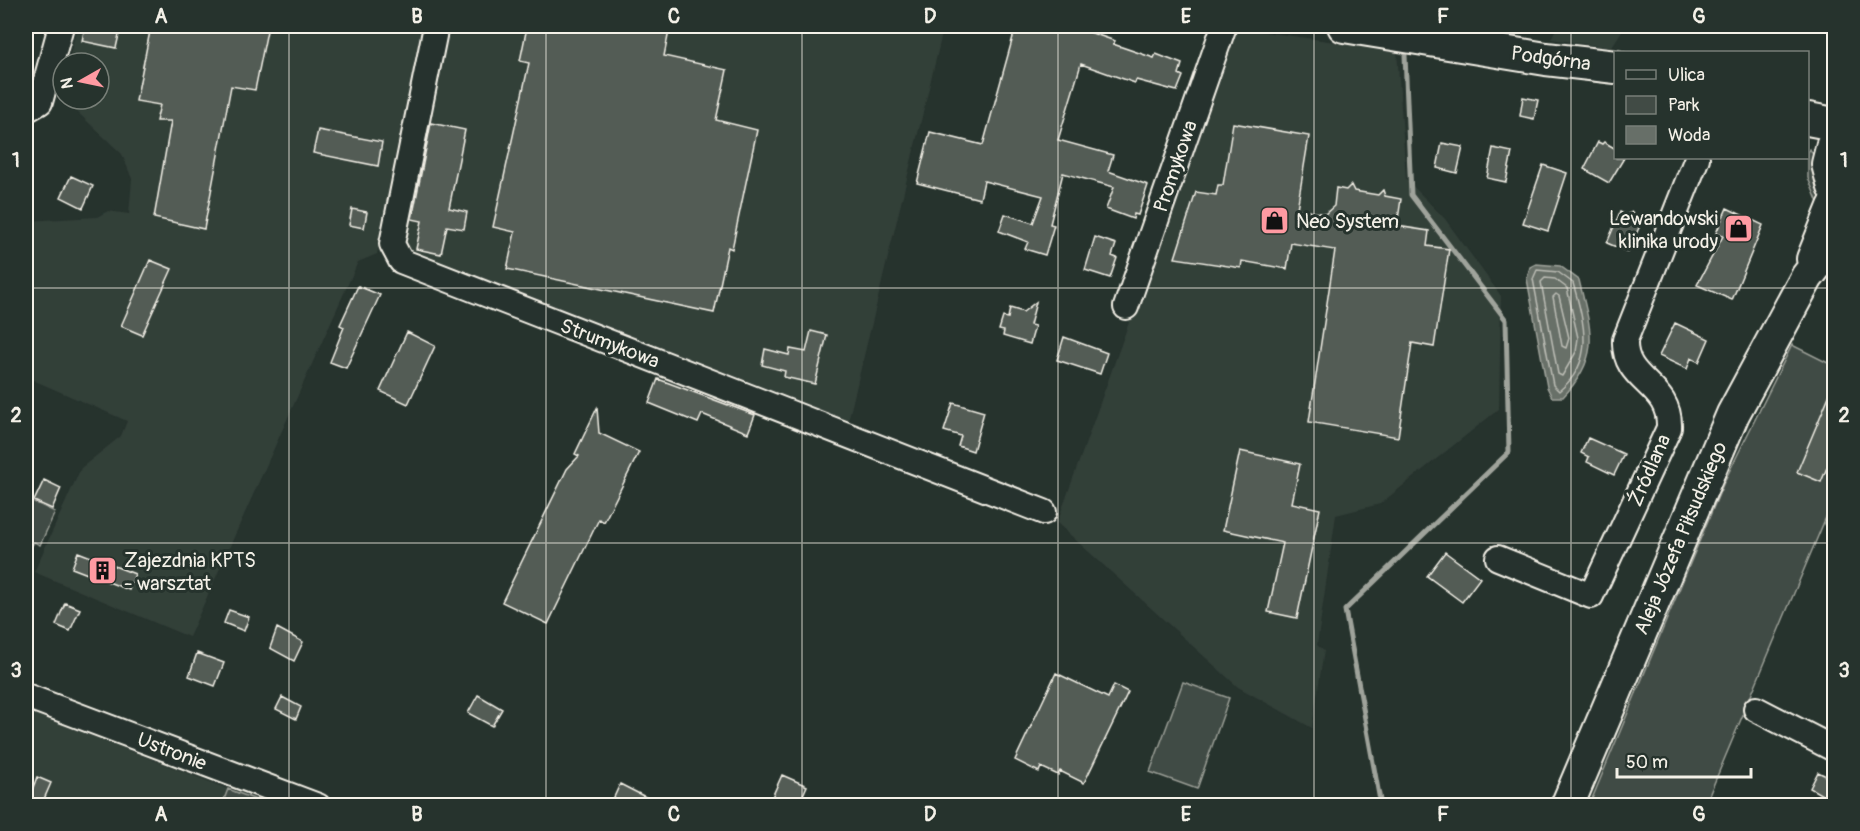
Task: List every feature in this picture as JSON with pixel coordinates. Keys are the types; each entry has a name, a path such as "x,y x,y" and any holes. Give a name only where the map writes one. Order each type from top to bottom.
{"main road":[{"name":"Podgórna","path":"1344,26 1546,59 1614,67"},
{"path":"1809,119 1834,124"},
{"path":"1809,140 1832,164"},
{"name":"Aleja Józefa Piłsudskiego","path":"1567,806 1728,424 1807,277 1834,207"},
{"name":"Aleja Józefa Piłsudskiego","path":"1807,277 1834,242"}],"street":[{"path":"26,110 40,102 61,26"},
{"name":"Strumykowa","path":"436,26 392,244 401,261 1044,512"},
{"name":"Promykowa","path":"1126,307 1224,26"},
{"name":"Źródlana","path":"1498,558 1591,596 1669,428 1667,405 1660,394 1632,369 1625,354 1625,340 1697,159"},
{"name":"Ustronie","path":"26,696 318,806"},
{"path":"1756,709 1834,748"}],"shaded area":[{"path":"77,26 423,26 377,254 358,262 189,637 34,572 81,468 121,436 127,421 26,377 26,221 97,217 108,211 129,214 132,179 122,154 76,111 111,111 111,51 71,51"},
{"path":"446,26 944,26 847,426 409,255 402,247"},
{"path":"1557,26 1625,26 1611,48 1551,39"},
{"path":"1231,27 1397,51 1406,179 1445,219 1501,296 1499,409 1380,504 1336,515 1317,645 1324,651 1312,728 1238,687 1057,523 1188,158"},
{"path":"26,710 228,789 222,805 26,805"}],"green space":[{"path":"1810,149 1820,168 1827,197 1819,205 1808,178"},
{"path":"1792,345 1834,366 1834,498 1705,805 1589,806 1724,482"},
{"path":"26,498 55,512 40,545 34,542 28,553 26,552"},
{"path":"1183,682 1229,698 1197,789 1150,772"},
{"path":"228,789 269,805 222,805"}],"water":[{"path":"1536,264 1560,266 1579,280 1587,314 1590,342 1588,355 1584,368 1563,397 1552,397 1547,387 1527,279 1530,267"}],"building":[{"path":"85,26 121,26 116,48 82,41"},
{"path":"151,26 268,26 255,90 231,86 204,229 154,218 171,121 156,121 160,105 136,101"},
{"path":"537,26 670,26 664,56 727,70 716,120 757,130 732,249 728,247 714,313 507,269 515,232 493,227 529,63 520,61 527,27 536,29"},
{"path":"1016,26 1072,26 1115,41 1113,44 1154,58 1156,54 1182,64 1179,74 1183,76 1177,91 1136,80 1135,83 1081,64 1058,140 1113,155 1108,171 1148,185 1138,215 1134,214 1133,219 1106,209 1114,187 1063,173 1050,224 1054,225 1045,255 1025,249 1028,242 999,231 1005,214 1033,223 1043,196 984,181 980,199 917,183 930,132 983,145"},
{"path":"1523,97 1538,100 1534,119 1520,116"},
{"path":"431,123 465,130 449,208 467,212 464,229 447,226 441,254 416,249 422,221 412,219"},
{"path":"1233,123 1309,136 1297,209 1325,214 1334,206 1336,188 1346,190 1351,185 1354,191 1378,195 1383,190 1385,196 1401,199 1397,226 1429,231 1427,246 1449,249 1434,347 1412,343 1398,437 1309,422 1335,250 1291,243 1287,269 1242,261 1241,268 1175,258 1196,192 1216,195 1218,185 1223,185"},
{"path":"318,130 382,142 378,166 313,153"},
{"path":"1598,142 1602,144 1604,142 1614,148 1614,159 1623,159 1609,183 1584,169"},
{"path":"1442,143 1463,147 1457,173 1437,168"},
{"path":"1493,148 1512,152 1506,182 1487,178"},
{"path":"1543,165 1567,173 1548,231 1523,223"},
{"path":"71,176 93,186 83,208 61,197"},
{"path":"1727,208 1763,225 1732,300 1697,285 1723,236 1716,233"},
{"path":"352,209 367,212 364,228 349,225"},
{"path":"1620,212 1626,215 1632,212 1634,218 1642,221 1628,252 1607,243"},
{"path":"1095,237 1116,244 1112,256 1117,258 1110,278 1085,270"},
{"path":"150,260 172,269 142,335 121,326"},
{"path":"358,286 380,295 346,368 330,362 344,327 340,325"},
{"path":"1036,302 1030,325 1035,326 1030,344 1003,336 1004,331 999,330 1003,317 1008,318 1010,308 1023,312"},
{"path":"1675,323 1709,339 1699,362 1691,358 1687,369 1659,356"},
{"path":"811,331 827,335 815,384 784,377 785,371 762,365 765,349 789,355 790,349 806,352"},
{"path":"407,332 435,346 408,404 380,391"},
{"path":"1064,337 1107,353 1100,374 1057,360"},
{"path":"658,379 755,415 748,433 702,414 698,423 649,403"},
{"path":"1834,384 1834,451 1821,482 1797,472"},
{"path":"953,403 984,412 973,451 958,446 961,436 944,431"},
{"path":"597,408 599,433 639,452 604,522 599,519 548,624 502,602 567,469 579,456 575,454"},
{"path":"1588,438 1624,454 1614,475 1587,462 1589,457 1581,453"},
{"path":"1240,451 1300,464 1292,503 1320,509 1297,618 1268,612 1283,543 1223,530"},
{"path":"44,480 61,488 52,509 34,501"},
{"name":"Zajezdnia KPTS - warsztat","path":"78,552 135,574 129,590 72,568"},
{"path":"1445,552 1480,578 1462,602 1427,576"},
{"path":"65,603 80,609 70,631 56,625"},
{"path":"229,610 249,617 244,631 224,623"},
{"path":"277,628 303,642 294,661 270,648"},
{"path":"197,653 224,663 215,686 189,676"},
{"path":"1056,673 1108,698 1114,685 1128,692 1084,783 1060,771 1058,775 1041,767 1039,772 1015,760"},
{"path":"478,695 502,709 492,726 468,713"},
{"path":"282,697 301,707 296,719 276,709"},
{"path":"1818,772 1834,780 1834,802 1810,788"},
{"path":"782,775 807,786 798,806 768,806"},
{"path":"37,777 51,783 41,806 26,806"},
{"path":"620,784 663,806 610,806"}],"waterway":[{"path":"1381,806 1345,610 1509,452 1506,320 1411,195 1405,55"}],"place":[{"name":"Neo System","path":"1275,221"},
{"name":"Lewandowski klinika urody","path":"1739,229"},
{"name":"Zajezdnia KPTS - warsztat","path":"103,571"}]}
